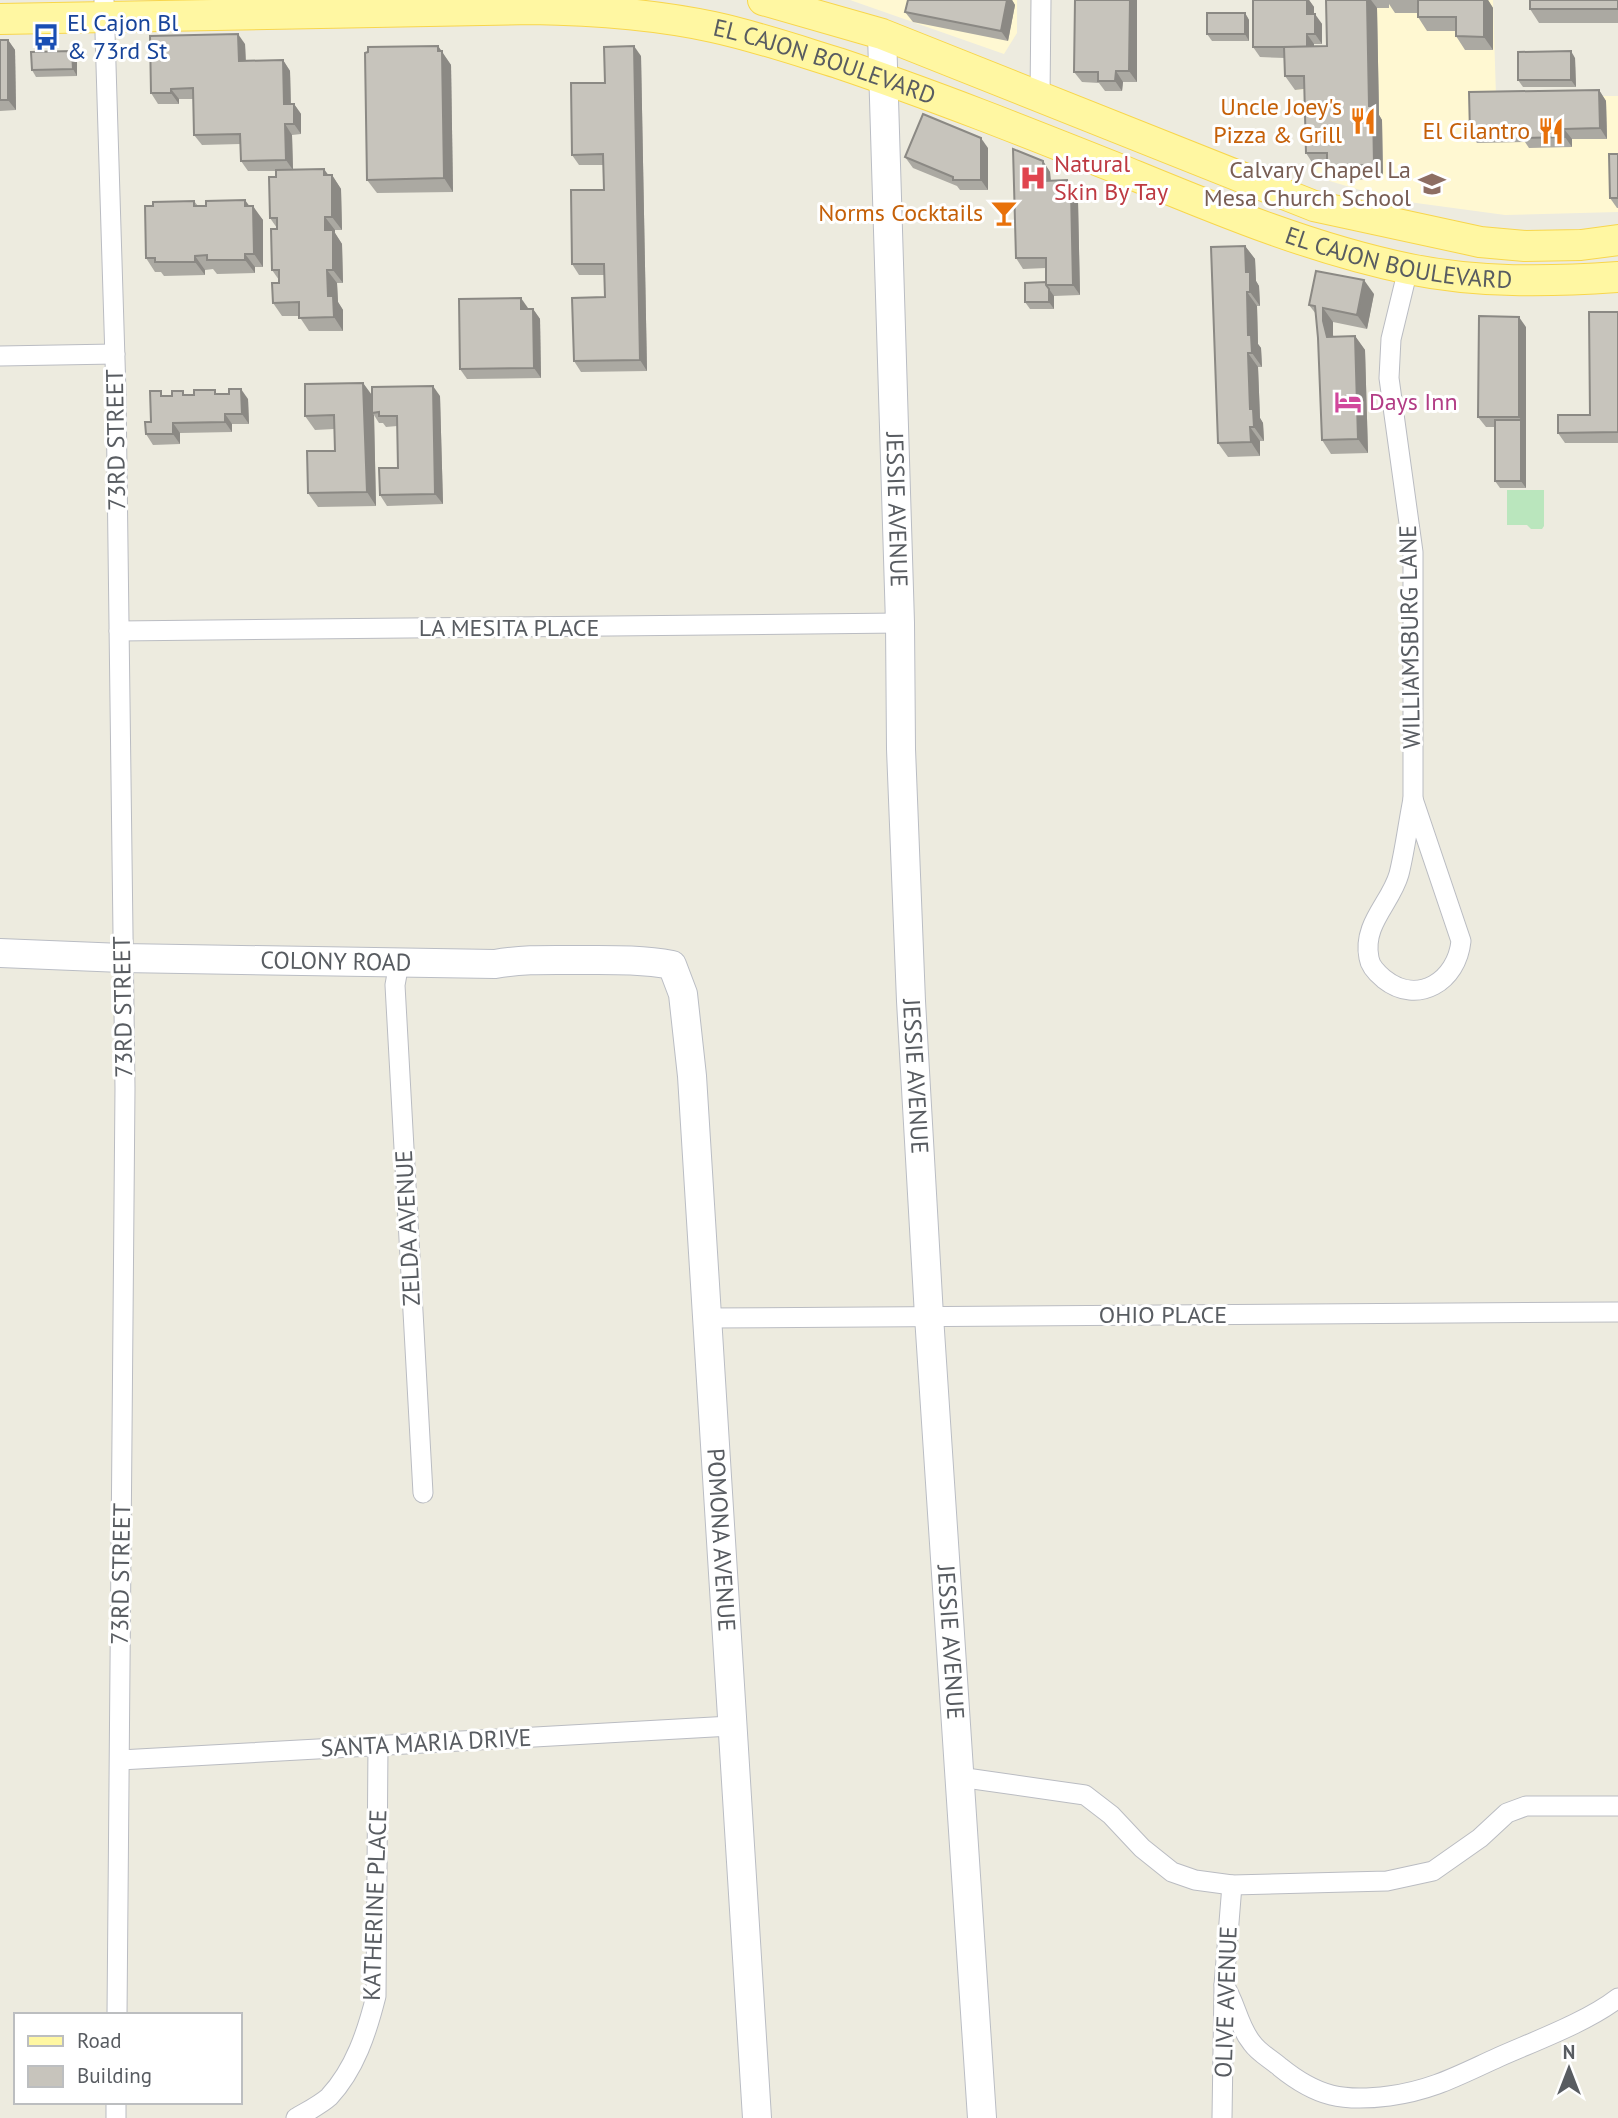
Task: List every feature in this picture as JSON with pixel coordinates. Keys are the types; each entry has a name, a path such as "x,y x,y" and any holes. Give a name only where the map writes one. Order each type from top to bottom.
{"main road":[{"name":"EL CAJON BOULEVARD","path":"763,0 882,34 1314,206 1466,239 1525,246 1581,245 1618,240"},
{"name":"EL CAJON BOULEVARD","path":"0,19 104,8 532,9 592,10 650,16 710,26 767,40 885,79 993,118 1197,202 1296,238 1408,269 1513,281 1618,277"},
{"path":"1408,269 1419,258 1466,239"}],"street":[{"path":"1040,97 1041,0"},
{"name":"73RD STREET","path":"104,8 115,354 125,1168 117,2013"},
{"name":"JESSIE AVENUE","path":"882,34 900,623 901,749 911,1001 982,2118"},
{"name":"WILLIAMSBURG LANE","path":"1408,269 1391,339 1389,379 1413,552 1413,799 1399,876 1370,928 1368,957 1381,977 1401,989 1412,990 1434,986 1451,972 1461,941 1413,799"},
{"path":"0,356 115,354"},
{"name":"LA MESITA PLACE","path":"119,631 900,623"},
{"name":"COLONY ROAD","path":"0,953 399,963 495,964 514,960 613,960 652,961 671,965"},
{"name":"ZELDA AVENUE","path":"399,963 395,985 423,1493"},
{"name":"POMONA AVENUE","path":"671,965 683,994 691,1066 757,2118"},
{"name":"OHIO PLACE","path":"708,1318 1618,1312"},
{"name":"SANTA MARIA DRIVE","path":"120,1760 732,1726"},
{"name":"KATHERINE PLACE","path":"296,2118 328,2098 353,2063 367,2032 376,1996 378,1746"},
{"path":"959,1777 1085,1795 1111,1815 1142,1848 1172,1871 1195,1880 1231,1885 1387,1881 1433,1871 1480,1838 1507,1813 1526,1807 1618,1805"},
{"name":"OLIVE AVENUE","path":"1222,2118 1224,1985 1231,1885"},
{"path":"1224,1985 1242,2028 1252,2044 1297,2080 1315,2090 1358,2100 1404,2094 1437,2086 1558,2030 1618,1998"}],"shaded area":[{"path":"850,0 1017,0 1017,33 1004,54"},
{"path":"1336,0 1493,0 1496,96 1618,96 1618,212 1505,215 1394,200 1316,177 1313,89 1295,90 1296,64 1337,60"}],"green space":[{"path":"1507,490 1544,490 1542,529 1531,529 1527,525 1507,525"}],"building":[{"path":"908,0 1007,0 1001,31 905,12"},
{"path":"1075,0 1130,0 1129,71 1116,71 1115,81 1098,81 1098,72 1074,72"},
{"path":"1253,0 1307,0 1307,14 1315,14 1315,34 1307,34 1307,47 1253,47"},
{"path":"1326,0 1367,0 1369,106 1373,106 1374,165 1327,166 1327,153 1306,153 1304,76 1285,76 1284,47 1327,46"},
{"path":"1418,0 1484,0 1484,37 1456,36 1456,17 1418,17"},
{"path":"1530,0 1618,0 1618,9 1530,9"},
{"path":"1207,13 1245,13 1245,34 1207,34"},
{"path":"238,34 239,61 283,60 284,104 294,104 294,124 285,124 286,160 241,161 240,134 194,135 193,88 171,89 171,93 151,93 150,36"},
{"path":"0,40 8,40 8,100 0,100"},
{"path":"438,46 438,51 442,51 444,178 367,180 365,53 368,52 368,47"},
{"path":"634,46 640,360 574,361 572,298 605,297 604,264 572,264 571,190 604,190 603,154 572,155 571,83 605,83 604,47"},
{"path":"72,51 73,69 32,70 31,52"},
{"path":"1571,51 1571,80 1518,80 1518,52"},
{"path":"1599,90 1600,128 1564,129 1565,137 1522,138 1522,132 1470,133 1469,92"},
{"path":"923,114 981,138 981,180 953,180 953,177 905,157"},
{"path":"1013,149 1043,161 1044,181 1067,180 1067,190 1071,190 1073,285 1046,285 1046,258 1016,258"},
{"path":"1609,154 1618,154 1618,198 1610,198"},
{"path":"324,169 324,175 332,175 332,217 325,217 325,230 333,230 333,270 327,270 328,296 333,296 334,317 299,318 299,302 273,303 272,283 279,283 279,270 272,270 271,229 277,229 277,218 270,218 269,177 276,177 276,170"},
{"path":"245,200 245,206 253,206 254,254 245,254 245,260 207,260 207,255 195,256 195,262 155,262 155,258 146,258 145,206 153,206 153,202 194,201 194,206 206,206 206,201"},
{"path":"1245,246 1246,272 1250,272 1250,292 1247,292 1248,335 1251,335 1252,353 1248,353 1250,409 1253,409 1254,427 1250,427 1251,442 1218,443 1211,247"},
{"path":"1316,271 1364,280 1357,315 1323,308 1327,337 1355,336 1358,439 1322,440 1315,306 1309,305"},
{"path":"1046,282 1049,302 1025,302 1025,283"},
{"path":"521,298 521,309 533,309 534,368 460,369 459,299"},
{"path":"1589,312 1618,312 1618,432 1558,433 1558,415 1590,415"},
{"path":"1479,316 1519,317 1519,417 1478,417"},
{"path":"363,383 367,492 308,493 307,451 335,451 334,415 305,416 305,384"},
{"path":"433,386 435,494 380,495 379,468 398,468 397,416 379,416 379,412 372,413 372,387"},
{"path":"229,389 241,389 242,414 225,414 225,422 173,423 173,434 146,434 145,422 151,422 150,391 161,391 161,396 172,396 172,391 194,395 194,390 215,390 215,394 229,394"},
{"path":"1495,420 1521,420 1521,481 1495,481"}],"place":[{"name":"El Cajon Bl & 73rd St","path":"46,37"},
{"name":"Uncle Joey's Pizza & Grill","path":"1363,121"},
{"name":"El Cilantro","path":"1551,131"},
{"name":"Natural Skin By Tay","path":"1033,178"},
{"name":"Calvary Chapel La Mesa Church School","path":"1432,184"},
{"name":"Norms Cocktails","path":"1004,213"},
{"name":"Days Inn","path":"1348,402"}]}
